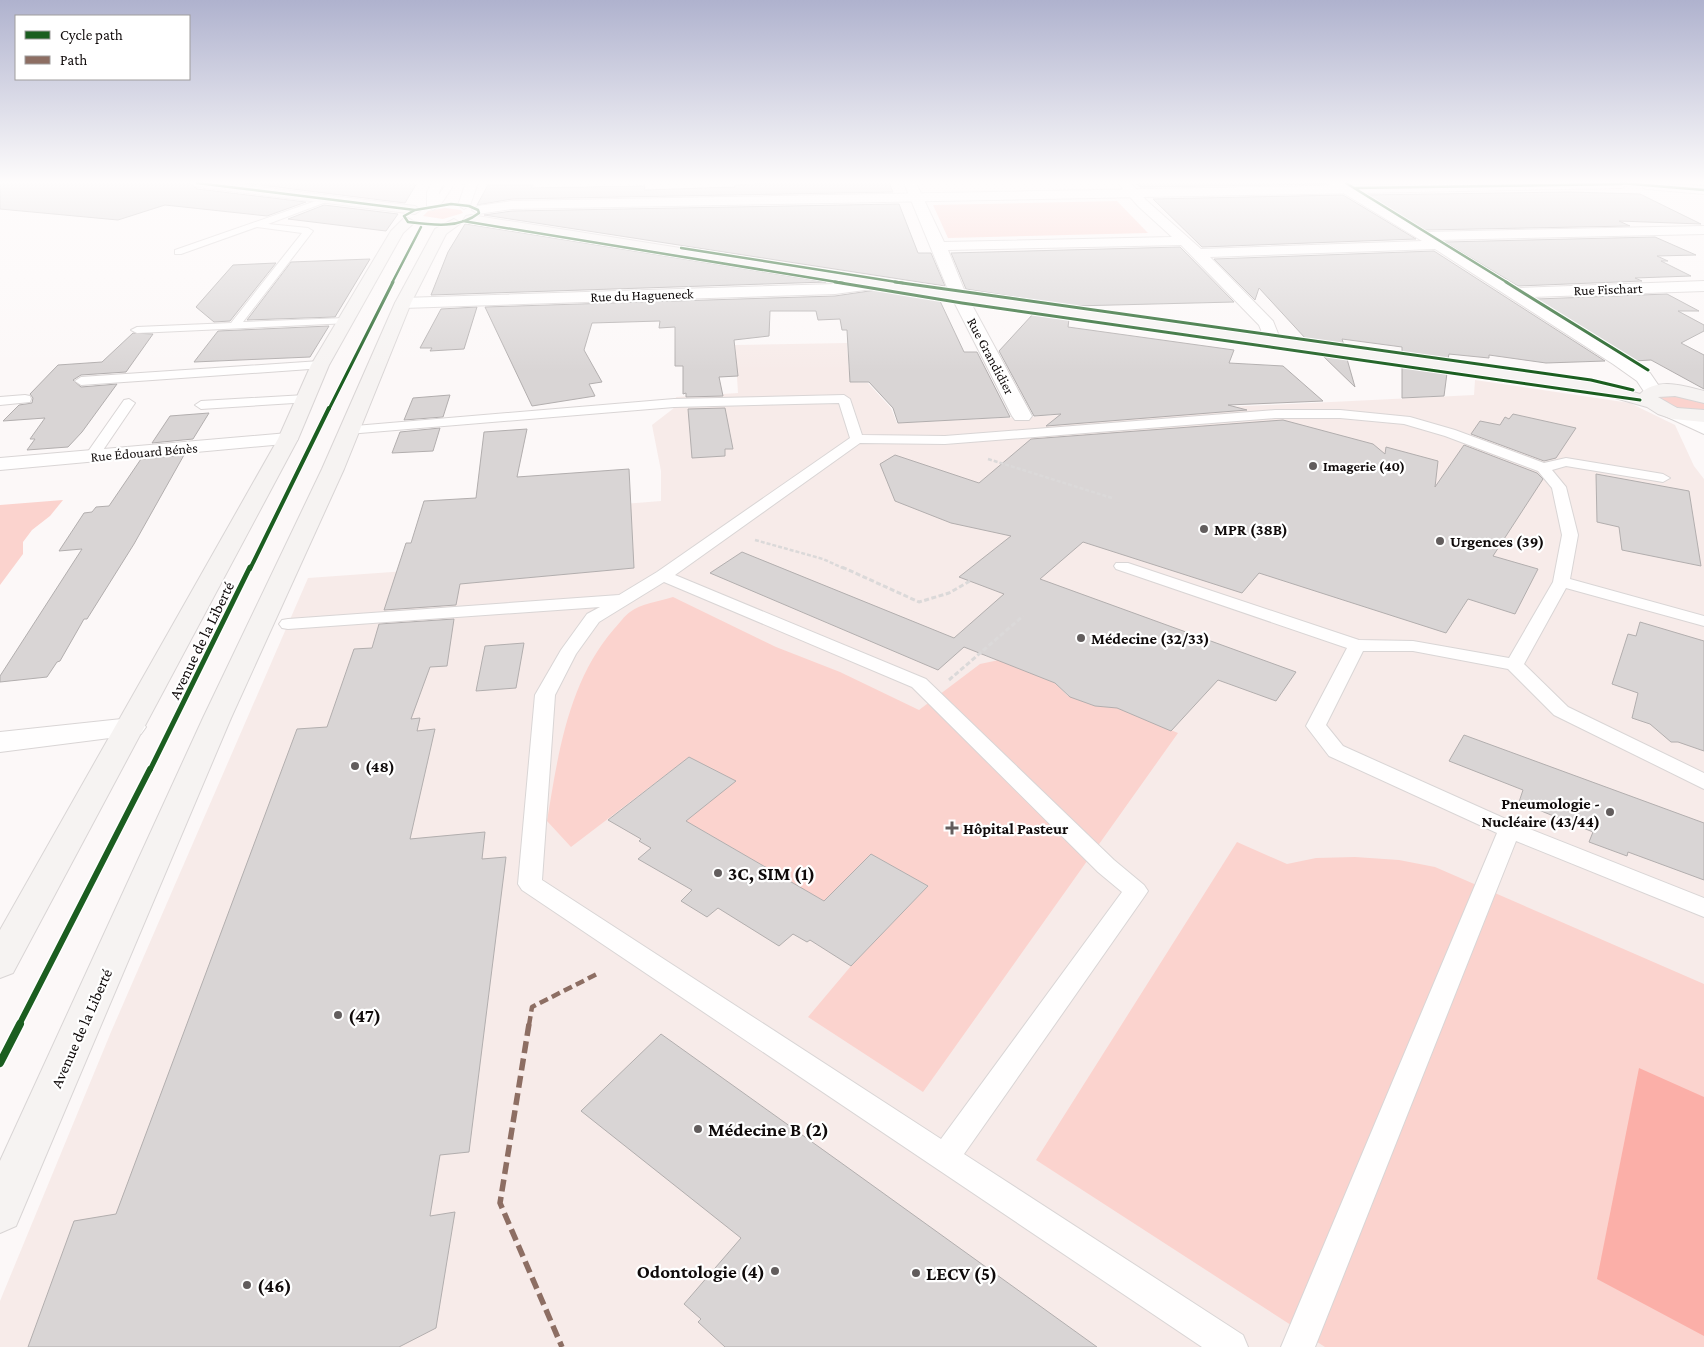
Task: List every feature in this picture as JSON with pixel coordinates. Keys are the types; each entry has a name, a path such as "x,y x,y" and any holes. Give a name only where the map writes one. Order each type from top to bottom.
{"main road":[{"name":"Avenue de la Liberté","path":"0,963 288,439 320,365 390,246"},
{"name":"Avenue de la Liberté","path":"0,1211 220,712 333,469 403,303 433,246"},
{"path":"667,246 959,297 1559,382 1659,402 1704,416"},
{"path":"1659,402 1669,390 1699,395"}],"street":[{"path":"939,246 946,246"},
{"name":"Rue Grandidier","path":"939,246 959,297 1022,416"},
{"path":"1190,246 1267,324 1273,341"},
{"path":"1197,253 1412,246"},
{"path":"1439,246 1644,377 1659,402 1704,428"},
{"name":"Rue du Hagueneck","path":"403,303 835,289 882,284"},
{"name":"Rue Fischart","path":"1512,292 1704,286"},
{"path":"1619,360 1664,384 1699,395"},
{"name":"Rue Édouard Bénès","path":"0,464 288,439"},
{"path":"0,742 131,727"}],"lane":[{"path":"178,252 196,246"},
{"path":"234,326 296,246"},
{"path":"137,330 345,321"},
{"path":"82,381 320,365"},
{"path":"0,401 25,399"},
{"path":"201,404 305,399"},
{"path":"348,430 674,403 844,399 857,439"},
{"path":"92,456 129,403"},
{"path":"1231,1347 530,884 545,695 567,654 593,618 663,576 857,439 945,440 1275,414 1340,414 1405,420 1450,433 1543,468 1559,487 1570,535 1561,582 1514,665"},
{"path":"1543,468 1566,462 1663,478"},
{"path":"1122,566 1357,645 1412,646 1514,665 1561,711 1704,782"},
{"path":"663,576 919,683 1106,866 1136,891 944,1158"},
{"path":"1561,582 1704,621"},
{"path":"288,624 624,600"},
{"path":"1357,645 1316,726 1336,751 1509,830 1704,908"},
{"path":"1298,1347 1509,830"}],"path":[{"path":"982,457 1112,498"},
{"path":"720,536 755,540 823,559 919,602 949,593 970,581"},
{"path":"932,695 1023,616"}],"shaded area":[{"name":"Hôpital Pasteur","path":"847,343 850,382 868,383 891,408 897,423 1474,395 1475,380 1630,403 1675,425 1694,466 1704,479 1704,1347 0,1347 0,1301 111,1032 308,578 462,567 474,516 661,501 661,471 652,425 674,408 676,397 738,393 735,345"},
{"path":"1665,394 1704,401 1704,413 1682,411 1656,397"},
{"path":"63,500 50,516 32,530 23,542 23,554 0,585 0,505"},
{"path":"673,597 776,647 840,672 919,710 980,664 999,660 1055,683 1068,696 1095,706 1117,708 1178,733 923,1092 808,1017 851,966 928,886 871,854 824,901 686,821 735,781 689,757 571,847 547,821 567,720 575,696 598,650 614,629 634,609"},
{"path":"1237,842 1287,864 1316,858 1355,857 1399,860 1435,867 1704,984 1704,1347 1325,1347 1036,1160"},
{"path":"1639,1068 1704,1097 1704,1336 1597,1279"}],"building":[{"path":"452,246 601,246 826,282 431,295"},
{"path":"684,246 915,246 918,253 931,253 945,286"},
{"path":"1201,246 1232,246 1202,247"},
{"path":"1451,246 1675,246 1696,255 1657,256 1668,261 1661,261 1691,276 1635,278 1642,281 1518,286"},
{"path":"1180,247 1234,302 1073,306 966,289 951,253"},
{"path":"1434,251 1605,361 1546,363 1489,355 1489,358 1449,354 1448,359 1402,353 1402,347 1342,339 1344,345 1306,339 1259,288 1255,300 1214,259"},
{"path":"370,259 335,317 247,320 291,262"},
{"path":"276,263 230,321 214,322 196,307 233,265"},
{"path":"876,290 940,301 964,352 977,352 1010,417 898,423 893,408 869,382 850,382 847,330 842,330 840,319 818,320 816,311 770,311 769,336 734,340 738,376 719,377 723,396 686,397 686,393 683,394 683,366 675,366 675,327 659,328 660,321 592,323 584,350 602,382 589,384 595,396 532,406 485,307 835,296"},
{"path":"1667,294 1699,311 1678,311 1704,325 1704,331 1681,343 1704,355 1704,389 1651,360 1634,361 1537,299"},
{"path":"477,307 464,349 430,351 432,348 420,348 441,309"},
{"path":"1033,314 1069,319 1068,327 1234,350 1229,363 1283,366 1323,401 1228,405 1247,410 1046,426 1061,414 1034,416 999,351"},
{"path":"329,326 310,357 194,362 218,331"},
{"path":"133,333 153,334 126,372 81,375 73,380 81,387 117,384 82,432 68,447 27,450 35,439 30,439 45,418 3,421 19,405 32,403 33,398 30,394 58,365 102,362"},
{"path":"1322,355 1347,359 1355,387"},
{"path":"1402,367 1447,373 1444,396 1402,398"},
{"path":"450,395 443,417 404,420 413,398"},
{"path":"725,408 733,449 725,449 725,456 692,458 688,409"},
{"path":"209,413 193,439 152,443 170,416"},
{"path":"1513,414 1576,428 1556,458 1544,461 1471,434 1480,421 1500,425 1505,417 1509,419"},
{"path":"1283,420 1373,444 1385,454 1386,447 1438,461 1435,487 1464,445 1537,473 1543,479 1493,556 1538,569 1515,614 1468,599 1446,633 1259,573 1242,593 1083,542 1040,579 1296,672 1276,701 1218,680 1171,731 1117,708 1095,706 1070,697 1055,683 964,647 938,670 710,573 742,552 954,638 1004,594 959,577 1011,536 951,523 895,501 880,464 895,455 979,483 1031,439"},
{"path":"440,428 433,451 392,453 400,432"},
{"path":"527,429 517,477 629,469 634,568 460,584 456,605 384,610 406,543 411,543 424,501 476,498 484,432"},
{"path":"184,455 134,544 87,619 84,619 60,661 57,662 47,677 0,682 0,676 82,549 59,551 84,513 92,512 96,507 109,506 141,459"},
{"path":"1596,474 1689,491 1701,566 1622,550 1619,527 1597,522"},
{"path":"454,619 447,666 430,667 411,719 420,718 417,731 435,729 410,839 485,832 482,859 506,857 469,1152 440,1155 430,1216 455,1212 436,1328 399,1347 28,1347 74,1221 116,1214 297,729 327,727 354,649 372,648 379,624"},
{"path":"1640,622 1704,641 1704,751 1678,742 1671,742 1650,724 1632,718 1638,693 1612,684 1628,634 1636,636"},
{"path":"524,643 516,688 476,691 485,646"},
{"name":"Pneumologie - Nucléaire (43/44)","path":"1464,735 1704,823 1704,880 1628,852 1627,856 1589,842 1593,832 1519,802 1523,790 1449,761"},
{"name":"3C, SIM (1)","path":"689,757 736,781 686,821 824,901 871,854 928,886 851,966 810,940 807,942 793,934 779,946 718,908 707,917 681,901 692,890 638,859 651,848 639,841 641,839 608,820"},
{"path":"661,1034 1097,1347 725,1347 698,1322 701,1319 684,1304 741,1238 581,1111"}],"marked path":[{"path":"562,1347 500,1203 532,1007 599,973"}],"cycle path":[{"path":"0,1063 174,723 314,438 411,246"},
{"path":"614,246 962,303 1615,398 1640,400"},
{"path":"1448,246 1648,370"},
{"path":"681,248 957,292 1591,380 1633,390"}],"place":[{"name":"Imagerie (40)","path":"1313,466"},
{"name":"MPR (38B)","path":"1204,529"},
{"name":"Urgences (39)","path":"1440,541"},
{"name":"Médecine (32/33)","path":"1081,638"},
{"name":"(48)","path":"355,766"},
{"name":"Pneumologie - Nucléaire (43/44)","path":"1610,812"},
{"name":"Hôpital Pasteur","path":"952,828"},
{"name":"3C, SIM (1)","path":"718,873"},
{"name":"(47)","path":"338,1015"},
{"name":"Médecine B (2)","path":"698,1129"},
{"name":"Odontologie (4)","path":"775,1271"},
{"name":"LECV (5)","path":"916,1273"},
{"name":"(46)","path":"247,1285"}]}
